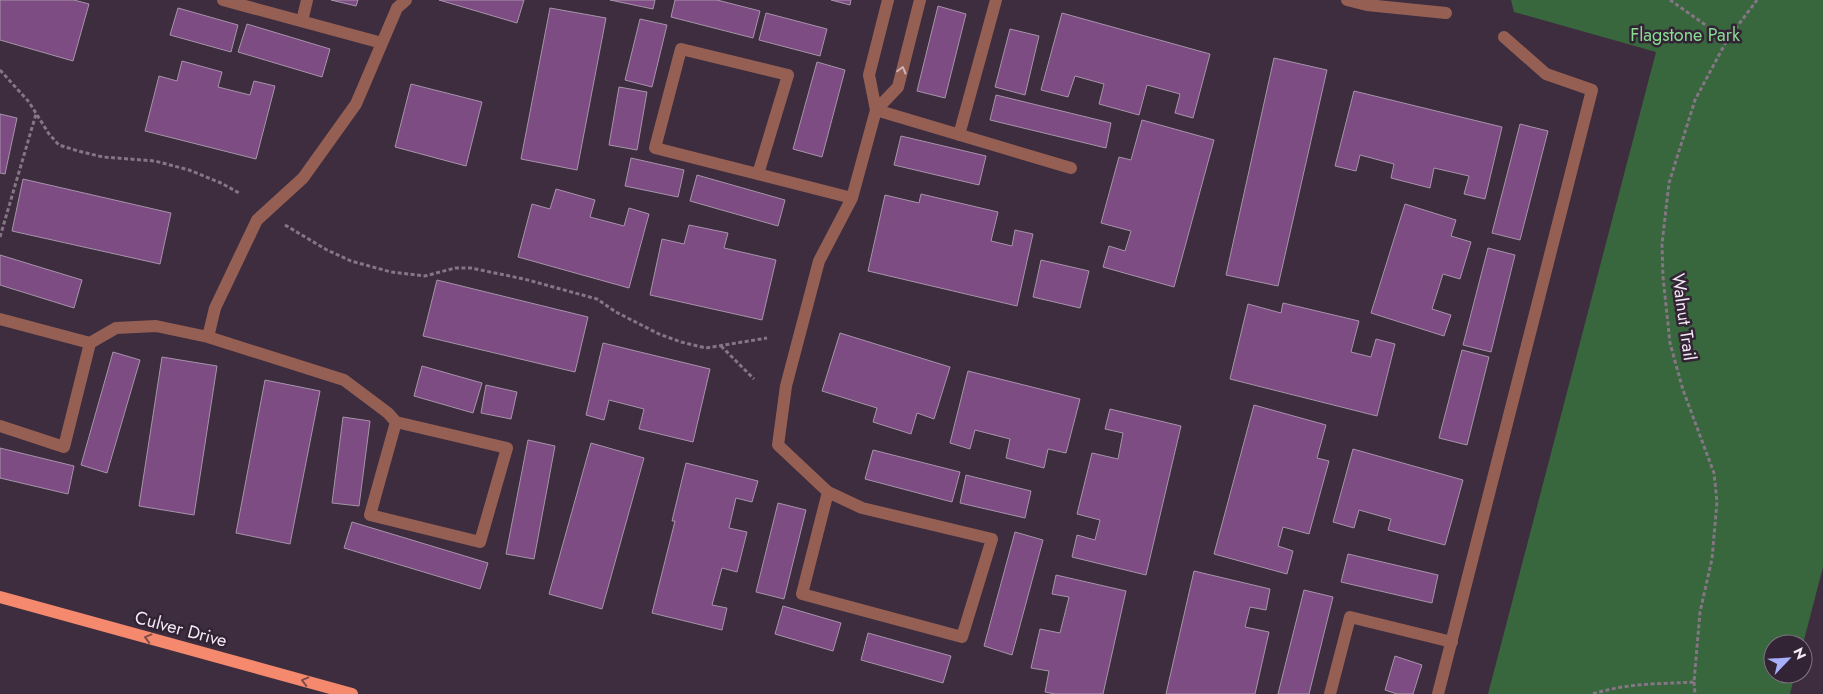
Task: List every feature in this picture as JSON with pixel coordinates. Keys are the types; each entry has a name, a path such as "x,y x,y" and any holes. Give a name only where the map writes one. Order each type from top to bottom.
{"main road":[{"name":"Culver Drive","path":"0,597 352,694"}],"street":[{"path":"223,0 382,43"},
{"path":"302,21 307,0"},
{"path":"828,492 802,594 962,637 992,539 862,508 828,492 778,445 786,386 819,261 852,198 876,110 869,75 888,0"},
{"path":"876,110 898,87 920,0"},
{"path":"959,135 996,0"},
{"path":"1347,0 1367,5 1446,13"},
{"path":"208,337 215,308 257,220 303,178 356,104 399,3"},
{"path":"1438,694 1592,90 1546,74 1504,37"},
{"path":"758,174 788,75 681,49 655,148 852,198"},
{"path":"876,110 1071,168"},
{"path":"0,319 90,343 116,328 156,326 208,337 344,380 388,413 396,422 507,448 480,542 370,515 396,422"},
{"path":"0,426 64,447 90,343"},
{"path":"1330,694 1350,617 1452,642"}],"path":[{"path":"1670,0 1727,40"},
{"name":"Walnut Trail","path":"1695,694 1694,682 1700,612 1712,560 1717,502 1714,473 1683,390 1670,343 1663,277 1662,244 1669,183 1679,146 1695,100 1727,40 1757,0"},
{"path":"0,70 29,102 49,134 60,145 103,157 155,162 188,170 221,183 241,194"},
{"path":"0,237 36,113"},
{"path":"284,225 327,250 352,261 391,272 425,276 455,268 471,268 524,279 597,299 616,312 659,334 706,348 767,338"},
{"path":"720,346 754,379"},
{"path":"1593,694 1647,684 1694,682"}],"green space":[{"name":"Flagstone Park","path":"1511,0 1823,0 1823,567 1806,634 1763,634 1763,684 1792,684 1790,694 1488,694 1656,52 1514,12"}],"building":[{"path":"0,0 74,0 89,4 73,61 0,40"},
{"path":"331,0 358,0 356,6"},
{"path":"439,0 524,0 517,23"},
{"path":"610,0 655,0 653,9"},
{"path":"675,0 717,0 760,11 753,38 671,17"},
{"path":"831,0 851,0 850,5"},
{"path":"938,6 966,14 945,98 917,91"},
{"path":"178,8 238,25 231,52 170,35"},
{"path":"550,8 606,18 577,170 521,159"},
{"path":"766,13 827,29 820,56 759,40"},
{"path":"1062,13 1210,54 1193,118 1175,113 1180,94 1147,85 1139,115 1099,104 1104,84 1075,76 1068,97 1041,90"},
{"path":"640,19 667,25 652,87 625,80"},
{"path":"247,24 330,49 322,77 238,52"},
{"path":"1010,29 1039,36 1025,95 995,87"},
{"path":"1274,58 1327,70 1278,286 1226,275"},
{"path":"182,61 222,72 218,87 250,95 254,81 275,86 256,159 145,131 159,76 177,81"},
{"path":"817,62 845,70 822,157 793,149"},
{"path":"411,84 482,102 466,166 395,147"},
{"path":"619,87 647,92 637,150 609,145"},
{"path":"1354,91 1502,127 1485,199 1464,194 1469,176 1434,168 1430,188 1391,178 1394,164 1360,155 1356,171 1335,166"},
{"path":"996,95 1111,123 1106,148 990,120"},
{"path":"0,114 17,118 5,174 0,173"},
{"path":"1142,120 1214,140 1174,287 1103,267 1109,246 1125,251 1131,231 1101,223 1119,157 1131,160"},
{"path":"1520,124 1548,131 1520,240 1492,233"},
{"path":"901,136 986,156 979,185 894,165"},
{"path":"631,158 684,170 678,197 625,186"},
{"path":"697,175 785,200 778,226 690,201"},
{"path":"23,179 171,213 160,264 12,231"},
{"path":"556,189 595,200 590,217 624,226 629,208 649,214 629,288 518,257 532,204 550,209"},
{"path":"921,194 998,212 991,241 1012,246 1015,230 1033,234 1017,306 868,271 885,195 919,203"},
{"path":"1405,204 1456,220 1451,236 1471,242 1460,279 1443,274 1432,309 1451,315 1444,336 1371,313"},
{"path":"689,225 728,233 724,248 776,260 762,320 650,295 662,239 684,244"},
{"path":"1488,248 1515,255 1491,352 1463,345"},
{"path":"0,255 82,280 74,308 0,285"},
{"path":"1041,260 1089,271 1080,308 1033,297"},
{"path":"437,280 588,317 575,372 423,336"},
{"path":"1283,303 1359,321 1351,352 1371,357 1376,339 1395,344 1377,416 1230,379 1248,304 1281,313"},
{"path":"840,333 950,367 934,419 917,413 911,434 873,422 877,408 822,391"},
{"path":"603,343 710,369 693,442 639,429 644,409 609,400 604,420 586,415"},
{"path":"1462,350 1489,357 1467,445 1439,438"},
{"path":"113,352 140,360 107,473 81,465"},
{"path":"162,357 217,366 194,515 139,506"},
{"path":"422,366 482,383 473,413 414,396"},
{"path":"968,371 1080,399 1066,453 1048,449 1044,468 1006,458 1010,439 975,430 970,449 950,443"},
{"path":"265,380 320,391 290,544 236,533"},
{"path":"486,385 517,392 511,419 481,413"},
{"path":"1254,405 1326,425 1317,458 1329,461 1309,534 1283,527 1278,546 1293,551 1287,574 1214,554"},
{"path":"1110,409 1181,426 1146,575 1072,557 1077,535 1095,540 1100,520 1077,514 1092,453 1118,459 1123,433 1105,429"},
{"path":"343,417 370,421 359,506 332,503"},
{"path":"528,440 555,446 534,559 506,554"},
{"path":"591,443 644,458 602,609 549,594"},
{"path":"0,448 74,466 68,494 0,478"},
{"path":"1353,449 1463,480 1445,545 1388,530 1391,519 1359,510 1354,528 1333,522"},
{"path":"873,450 960,472 952,502 865,479"},
{"path":"686,463 758,481 752,502 736,498 729,528 747,532 737,572 722,568 712,605 727,608 722,630 652,613 675,521 672,521"},
{"path":"966,475 1031,491 1025,518 960,503"},
{"path":"778,503 806,510 784,599 756,592"},
{"path":"352,522 488,563 480,589 344,548"},
{"path":"1015,532 1043,540 1012,655 984,646"},
{"path":"1348,554 1438,575 1432,603 1341,582"},
{"path":"1194,571 1270,589 1266,610 1250,607 1245,627 1269,632 1255,694 1166,694"},
{"path":"1056,575 1126,591 1103,694 1055,694 1045,692 1049,671 1031,668 1040,629 1060,633 1069,597 1052,594"},
{"path":"1304,590 1333,597 1309,694 1278,694"},
{"path":"783,606 841,623 833,651 775,634"},
{"path":"868,633 951,656 943,683 861,660"},
{"path":"1395,656 1422,665 1413,694 1397,694 1385,690"}]}
